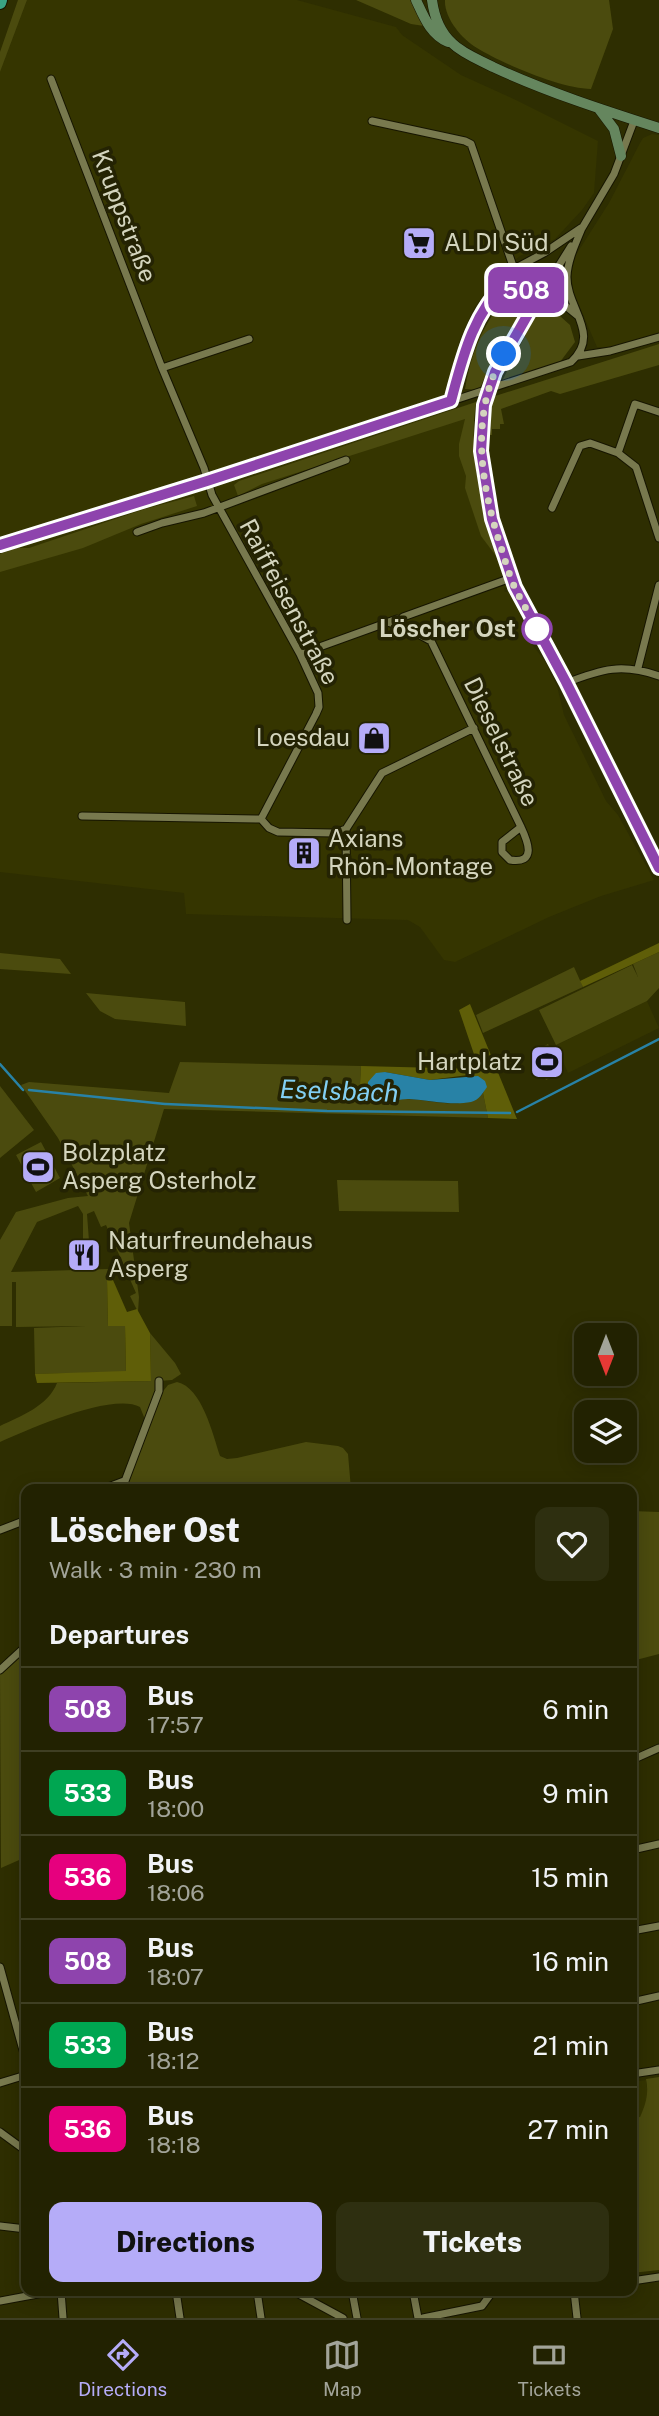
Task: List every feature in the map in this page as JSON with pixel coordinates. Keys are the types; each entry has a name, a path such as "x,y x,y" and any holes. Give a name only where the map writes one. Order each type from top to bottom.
{"street":[{"path":"432,0 439,25 452,44"},
{"path":"439,0 439,25"},
{"path":"417,1 422,15 434,33 474,57 524,81 659,128"},
{"name":"Kruppstraße","path":"51,79 162,368 204,468"},
{"path":"599,108 614,129 621,156"},
{"path":"372,121 471,144 514,269"},
{"path":"634,121 614,174 504,354 488,391 482,424 481,451 492,519 511,578 659,868"},
{"path":"451,401 471,333 488,302 514,269 582,228"},
{"path":"0,545 207,481 571,362 578,356 585,340 569,293 567,276 570,258 582,228"},
{"path":"508,280 522,285 531,300 531,309"},
{"path":"538,299 562,303 578,316"},
{"path":"578,356 610,351 659,337"},
{"path":"162,368 249,339"},
{"path":"618,453 635,404 659,412"},
{"path":"552,508 580,446 590,443 618,453 636,467 659,538"},
{"name":"Raiffeisenstraße","path":"137,532 218,509 346,460"},
{"name":"Raiffeisenstraße","path":"204,468 218,509 300,654 318,693 319,707 261,819"},
{"path":"300,654 511,578"},
{"path":"638,668 659,585"},
{"name":"Dieselstraße","path":"387,622 407,628 431,641 474,729 521,827 527,840 528,852 522,860 510,860 502,852 502,842 521,827"},
{"path":"566,682 609,669 638,668 659,676"},
{"path":"347,920 346,829 382,773 474,729"},
{"path":"82,816 261,819 269,828 278,832 334,833 346,829"},
{"path":"123,1484 159,1391 159,1381"},
{"path":"0,1530 21,1522"},
{"path":"0,1670 21,1651"},
{"path":"637,1758 659,1748"},
{"path":"637,1849 659,1844"},
{"path":"637,1930 659,1926"},
{"path":"0,1967 21,2043"},
{"path":"637,2001 659,1996"},
{"path":"637,2073 659,2070"},
{"path":"0,2083 21,2077"},
{"path":"0,2132 21,2147"},
{"path":"0,2226 21,2228"},
{"path":"637,2280 659,2277"},
{"path":"0,2301 27,2296"},
{"path":"61,2296 63,2318"},
{"path":"177,2296 180,2318"},
{"path":"258,2296 261,2318"},
{"path":"302,2296 342,2318"},
{"path":"353,2296 357,2318"},
{"path":"414,2296 418,2318"},
{"path":"423,2318 482,2306 489,2296"},
{"path":"575,2296 577,2318"}],"shaded area":[{"path":"18,0 27,0 0,72 0,52"},
{"path":"27,0 297,0 396,27 402,35 461,75 598,141 594,193 582,210 555,239 520,256 503,269 474,308 460,339 441,413 476,402 472,427 475,471 486,521 503,566 502,573 505,581 512,585 504,588 505,592 513,596 531,643 544,660 557,686 564,715 606,801 618,815 654,880 601,896 549,917 455,962 444,960 420,927 408,920 186,914 184,893 0,872 0,72"},
{"path":"356,0 411,0 424,26 411,24"},
{"path":"445,0 609,0 613,29 591,89 565,85 533,74 477,48 455,27 447,14"},
{"path":"652,134 659,135 659,334 615,347 597,347 573,291 571,270 574,258 609,203 643,138"},
{"path":"507,294 518,297 523,308 479,390 465,389 480,338"},
{"path":"551,308 570,325 575,342 560,362 502,381 539,309"},
{"path":"659,344 659,365 560,394 551,391 501,409 504,424 500,424 500,429 492,429 492,435 487,435 492,397"},
{"path":"476,402 475,463 487,521 499,560 481,536 465,488 466,476 459,456 459,444 465,419 262,484 238,496 234,485 239,481"},
{"path":"194,496 197,506 141,524 83,548 0,572 0,554 17,548 29,548 145,509"},
{"path":"659,943 659,952 583,987 580,981"},
{"path":"659,952 659,988 647,1001 556,1045 539,1010 632,965 638,977 633,964"},
{"path":"0,953 60,959 71,974 0,969"},
{"path":"574,967 583,987 483,1033 476,1015"},
{"path":"86,993 185,1002 186,1026 115,1019 100,1011"},
{"path":"647,1001 659,1028 568,1073 556,1045"},
{"path":"470,1004 517,1119 488,1118 483,1093 486,1087 468,1075 430,1080 385,1072 368,1082 368,1088 360,1084 361,1066 479,1069 459,1010"},
{"name":"Hartplatz","path":"548,1044 562,1072 546,1080 533,1052"},
{"path":"180,1062 361,1066 360,1084 368,1088 368,1093 377,1102 406,1099 457,1103 476,1099 483,1093 488,1118 164,1109 129,1223 139,1297 138,1312 130,1296 136,1293 106,1225 101,1227 94,1211 87,1214 89,1241 83,1241 83,1214 78,1206 37,1222 11,1272 108,1269 113,1280 107,1281 108,1326 125,1326 126,1372 35,1374 34,1328 86,1326 16,1327 16,1282 12,1282 12,1326 0,1326 0,1240 16,1212 68,1198 88,1196 58,1138 21,1085 29,1082 169,1093"},
{"path":"0,1086 34,1130 0,1158"},
{"name":"Bolzplatz Asperg Osterholz","path":"41,1142 60,1178 36,1192 16,1155"},
{"path":"337,1180 458,1181 459,1212 339,1211"},
{"path":"107,1280 113,1280 127,1312 137,1309 150,1333 151,1381 37,1383 35,1374 126,1371 125,1326 108,1326"},
{"path":"150,1333 181,1374 172,1380 159,1381 146,1422 140,1407 111,1404 71,1414 0,1442 0,1426 41,1404 57,1383 151,1381"},
{"path":"177,1382 186,1386 200,1402 220,1456 227,1459 237,1458 306,1442 338,1446 348,1454 351,1484 124,1484 160,1395 168,1385"},
{"path":"637,1511 659,1512 659,1654 637,1660"},
{"path":"21,1651 21,1859 1,1868 0,1670"},
{"path":"659,2077 659,2270 637,2272 637,2117 640,2117 644,2108 646,2079"},
{"path":"646,2080 648,2093 645,2107 640,2117 637,2117 637,2081"}],"water":[{"path":"385,1072 430,1080 478,1076 485,1081 487,1087 476,1100 464,1103 409,1099 375,1101 369,1095 368,1082 376,1073"}],"waterway":[{"name":"Eselsbach","path":"517,1112 659,1039"},
{"name":"Eselsbach","path":"0,1064 23,1090"},
{"name":"Eselsbach","path":"29,1090 165,1104"},
{"name":"Eselsbach","path":"166,1104 327,1111 510,1113"}],"bus line":[{"name":"508","path":"0,545 451,401 465,348 479,316 495,292 508,280 522,285 531,300 531,309 495,372 484,405 481,451 492,519 515,587 659,868"}],"place":[{"name":"ALDI Süd","path":"419,243"},
{"name":"Löscher Ost","path":"537,629"},
{"name":"Loesdau","path":"374,738"},
{"name":"Axians Rhön-Montage","path":"304,853"},
{"name":"Hartplatz","path":"547,1062"},
{"name":"Bolzplatz Asperg Osterholz","path":"38,1167"},
{"name":"Naturfreundehaus Asperg","path":"84,1255"}],"route":[{"path":"504,354 484,405 481,451 483,468 492,519 511,578 537,629"}]}
